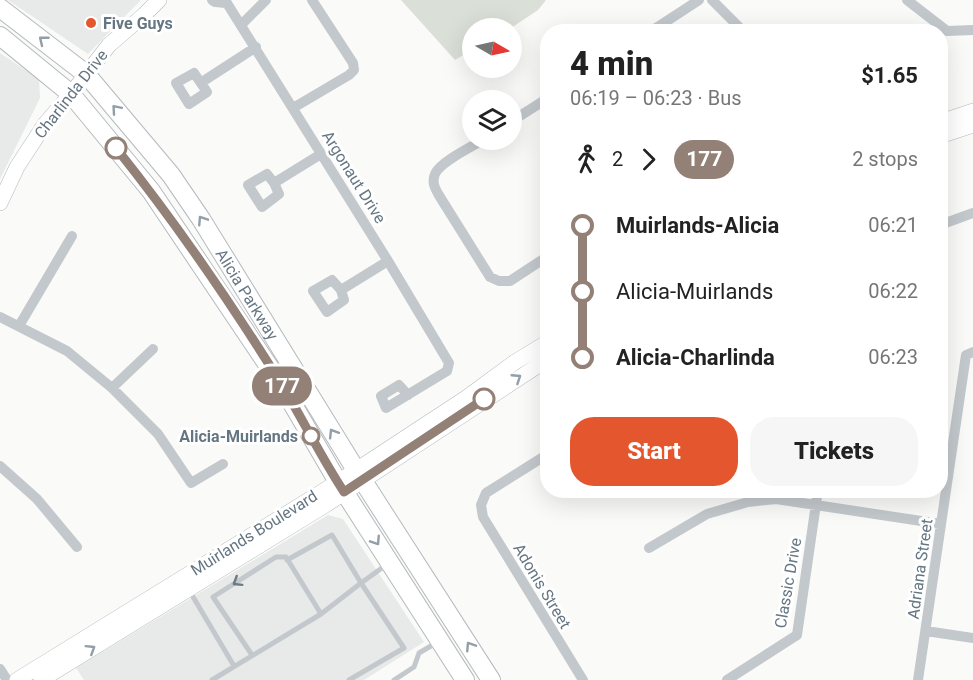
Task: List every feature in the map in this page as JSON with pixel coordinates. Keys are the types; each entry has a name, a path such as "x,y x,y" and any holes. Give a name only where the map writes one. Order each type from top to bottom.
{"main road":[{"name":"Charlinda Drive","path":"0,203 17,167 45,124 109,45 159,0"},
{"name":"Alicia Parkway","path":"0,8 86,74 171,175 491,680"},
{"name":"Alicia Parkway","path":"0,36 71,94 151,191 282,386 341,487 465,680"},
{"path":"948,119 973,111"},
{"path":"948,133 973,125"},
{"name":"Muirlands Boulevard","path":"17,680 186,583 341,487 515,362 540,347"},
{"name":"Muirlands Boulevard","path":"359,474 540,364"},
{"name":"Muirlands Boulevard","path":"41,680 186,583"}],"street":[{"name":"Argonaut Drive","path":"212,0 225,1 256,47 449,363 447,371 408,395"},
{"path":"241,26 267,0"},
{"path":"293,108 354,70 353,63 312,0"},
{"path":"662,24 699,0"},
{"path":"712,0 736,24"},
{"path":"907,0 937,24"},
{"path":"948,32 973,30"},
{"path":"202,82 256,47"},
{"path":"522,115 540,103"},
{"path":"467,150 438,168 434,176 434,187 490,277 499,281 510,281 540,261"},
{"path":"274,183 321,154"},
{"path":"948,222 973,213"},
{"path":"20,326 72,236"},
{"path":"341,290 388,261"},
{"path":"0,318 67,351 112,388 158,434 191,483 223,464"},
{"path":"112,388 153,349"},
{"name":"Adriana Street","path":"948,481 969,353"},
{"name":"Adonis Street","path":"540,459 486,493 481,505 483,517 583,680"},
{"path":"0,466 37,499 76,547"},
{"path":"649,548 707,514 748,502 776,498 941,524"},
{"name":"Classic Drive","path":"727,680 797,635 817,498"},
{"name":"Adriana Street","path":"918,680 945,498"},
{"path":"926,631 973,638"},
{"path":"0,669 7,680"}],"lane":[{"path":"287,560 332,535 404,648 350,680"},
{"path":"252,656 213,597 276,557 286,557 321,614"},
{"path":"212,680 321,614 390,562"},
{"path":"186,583 234,666"},
{"path":"394,680 414,667 419,653 440,641"}],"shaded area":[{"path":"8,0 141,0 88,54"},
{"path":"401,0 546,0 538,10 522,21 522,18 462,18 462,56 455,60"},
{"path":"0,53 39,79 40,98 0,179"},
{"path":"328,515 343,519 424,642 364,680 84,680 76,668"}],"bus line":[{"name":"177","path":"116,148 151,191 244,328 282,386 344,492 484,399"}],"place":[{"name":"Five Guys","path":"91,23"},
{"name":"Alicia-Muirlands","path":"311,436"}]}
